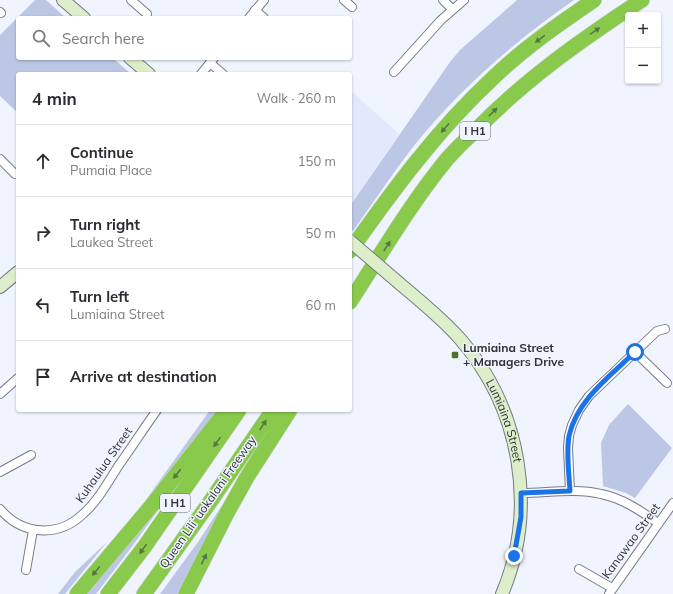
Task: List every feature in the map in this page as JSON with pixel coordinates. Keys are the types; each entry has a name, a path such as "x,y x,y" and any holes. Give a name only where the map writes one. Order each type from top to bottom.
{"highway":[{"name":"I H1","path":"352,248 425,150 493,78 529,46 594,0"},
{"name":"I H1","path":"352,299 415,202 453,153 496,109 550,64 602,26 642,0"},
{"path":"77,594 153,504 225,412"},
{"name":"I H1","path":"108,594 145,546 238,412"},
{"name":"Queen Liliʻuokalani Freeway","path":"144,594 210,502 272,412"},
{"path":"186,594 233,501 289,412"}],"street":[{"path":"63,0 82,16"},
{"path":"131,0 147,14"},
{"path":"250,16 264,0"},
{"path":"344,0 352,7"},
{"path":"443,0 452,9"},
{"path":"394,72 441,20 464,0"},
{"path":"255,10 262,16"},
{"path":"132,60 147,72"},
{"path":"203,72 212,60 221,72"},
{"path":"0,159 15,174"},
{"name":"Lumiaina Street","path":"352,243 462,340 475,357 498,396 512,433 519,465 521,493 519,536 511,570 502,594"},
{"path":"0,287 16,274"},
{"path":"570,491 568,448 569,436 579,410 590,396 656,331 664,329"},
{"path":"635,352 667,384"},
{"path":"0,394 16,380"},
{"name":"Kuhaulua Street","path":"0,509 17,523 33,530 58,529 67,526 84,514 100,494 156,412"},
{"path":"0,472 31,455"},
{"path":"521,493 570,491 601,494 638,509 658,523"},
{"name":"Kanawao Street","path":"610,591 673,503"},
{"path":"26,570 33,530"},
{"path":"579,569 610,591"}],"shaded area":[{"path":"35,0 46,0 64,16 19,16"},
{"path":"517,0 574,0 530,32 468,86 430,126 413,147 353,231 352,203 450,62 460,50"},
{"path":"16,19 16,60 115,60 129,72 16,72 16,111 0,96 0,35"},
{"path":"352,92 399,134 352,203"},
{"path":"628,404 672,448 635,498 626,493 603,486 601,443 609,425"},
{"path":"209,412 216,412 133,518"},
{"path":"243,473 183,594 160,594 198,542"},
{"path":"178,483 96,594 83,594"},
{"path":"107,542 65,594 58,594 75,572"}],"place":[{"name":"Lumiaina Street + Managers Drive","path":"455,355"}],"route":[{"path":"514,556 519,536 521,493 570,491 568,448 569,436 579,410 590,396 635,352"}]}
